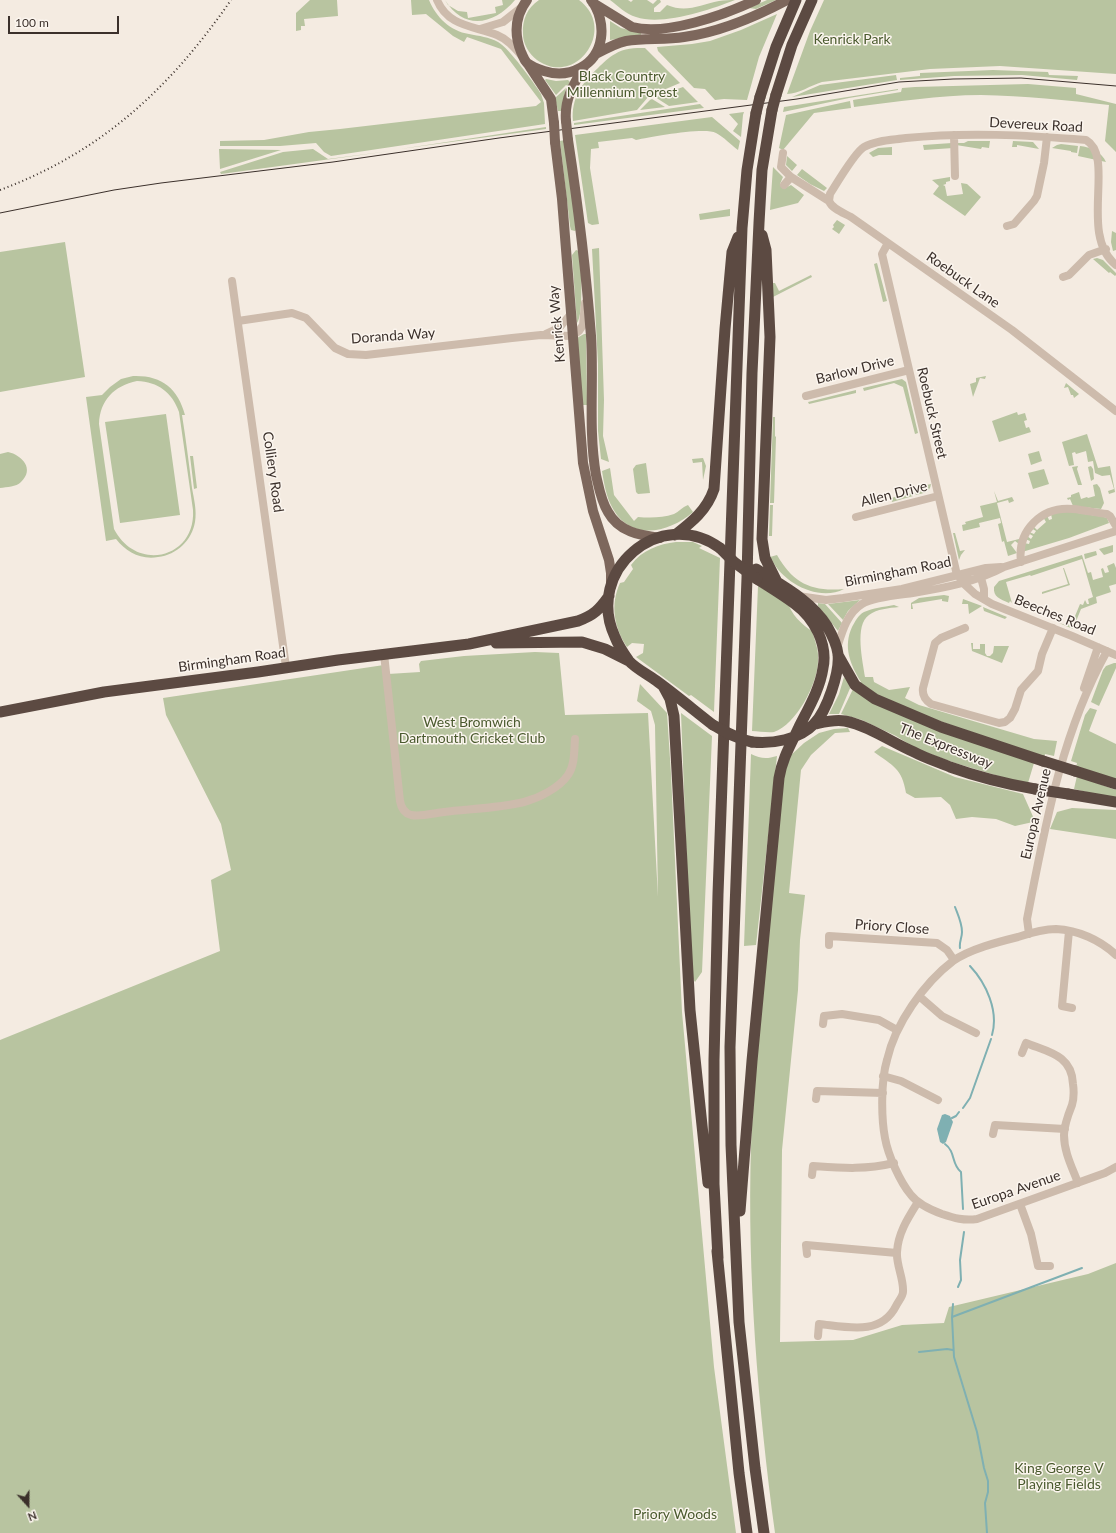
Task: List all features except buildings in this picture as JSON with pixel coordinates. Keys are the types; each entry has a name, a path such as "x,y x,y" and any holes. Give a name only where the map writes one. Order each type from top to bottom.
{"highway":[{"path":"764,1533 755,1468 741,1337 735,1256 731,1145 730,1047 739,822 752,373 762,170 776,95 792,45 812,0"},
{"path":"718,1258 714,1184 714,1060 718,894 742,228 747,170 756,113 768,68 792,2"},
{"path":"759,223 766,250 770,336 762,539 765,558 777,582"},
{"path":"675,535 689,525 704,510 714,489 724,337 732,252 742,228"},
{"path":"629,662 615,638 608,612 610,591 618,568 632,552 646,542 675,535 689,535 702,538 713,543 757,574 801,609 814,625 822,642 824,668 818,685 785,755 779,778 735,1256"},
{"name":"The Expressway","path":"757,574 777,582 814,610 827,626 837,651 855,684 875,699 941,727 1116,784"},
{"name":"Birmingham Road","path":"0,712 104,692 469,644 578,621 590,616 600,608 610,591"},
{"name":"Birmingham Road","path":"469,644 582,642 605,649 629,662 713,725 730,735 743,740 765,743 780,741 795,736"},
{"path":"795,736 814,724 826,706 835,681 837,651"},
{"path":"663,686 670,698 674,716 690,1010 703,1139 718,1258 739,1473 747,1533"},
{"name":"The Expressway","path":"814,724 843,720 858,725 913,752 951,767 1003,783 1116,802"}],"main road":[{"path":"592,1 632,27 655,28 700,21 717,16 756,0"},
{"path":"592,1 601,23 602,32 596,54"},
{"name":"Kenrick Way","path":"526,2 516,26 517,43 526,61 551,99 562,199 570,315 583,463 593,511 609,560 611,573 610,591"},
{"path":"660,538 633,533 618,525 608,513 599,489 592,445 591,338 587,279 568,140 566,121 567,99 572,87 584,67 596,54 616,44 626,41 671,39 704,33 725,27 792,2"},
{"path":"526,61 538,69 553,74 571,72 584,67"}],"street":[{"path":"437,0 440,8 457,22 505,39 526,61"},
{"path":"479,29 503,22 526,2"},
{"name":"Devereux Road","path":"829,201 830,194 863,147 871,144 893,140 954,135 1001,134 1086,140 1099,145 1104,149"},
{"path":"954,135 955,176"},
{"path":"1007,226 1014,224 1037,196 1044,163 1047,137"},
{"name":"Roebuck Lane","path":"783,153 781,167 791,177 829,201 834,207 851,217 1023,338 1116,411"},
{"path":"784,185 791,177"},
{"path":"1107,224 1104,238 1106,249 1112,262 1116,265"},
{"name":"Roebuck Street","path":"888,243 882,254 938,496 961,577"},
{"path":"1062,277 1069,275 1089,255 1106,249"},
{"path":"572,336 580,331 583,324 587,279"},
{"name":"Colliery Road","path":"232,282 286,667"},
{"name":"Doranda Way","path":"238,321 292,313 306,318 335,348 348,354 366,355 541,335 572,336"},
{"name":"Doranda Way","path":"541,335 559,328 570,315"},
{"name":"Barlow Drive","path":"806,396 909,370"},
{"name":"Allen Drive","path":"856,517 938,496"},
{"path":"1021,562 1020,552 1023,540 1033,522 1043,515 1072,508 1107,514 1116,526"},
{"name":"Birmingham Road","path":"837,651 850,616 853,611 863,604 880,598 939,588 961,577 986,568 1004,567 1116,532"},
{"name":"Birmingham Road","path":"797,596 826,600 902,589 961,577 971,580 983,579 1004,567"},
{"path":"961,577 980,574 983,579 984,598"},
{"name":"Beeches Road","path":"961,577 975,594 996,606 1054,628 1116,655"},
{"path":"965,628 941,638 935,643 923,688 923,694 928,702 936,706 999,723 1005,722 1010,718 1021,690 1038,671 1042,654 1054,628"},
{"name":"Europa Avenue","path":"1082,702 1083,690 1098,647"},
{"name":"Europa Avenue","path":"1029,934 1027,919 1049,805 1066,745 1082,702 1107,651"},
{"path":"384,654 400,801 402,808 411,815 513,804 534,798 554,788 568,774 572,766 575,739"},
{"name":"Europa Avenue","path":"1116,955 1092,938 1082,934 1055,929 1000,941 954,960 919,996 897,1030 887,1058 883,1076 885,1138 894,1163 911,1195 918,1202 951,1217 969,1220 977,1219 1105,1173 1116,1167"},
{"path":"1069,931 1062,1006 1072,1008"},
{"name":"Priory Close","path":"829,945 829,936 937,943 947,950 954,960"},
{"path":"919,996 942,1016 976,1033"},
{"path":"823,1024 824,1016 842,1014 879,1020 897,1030"},
{"path":"1022,1052 1026,1043 1058,1057 1066,1062 1071,1070 1074,1094 1064,1129 1066,1150 1078,1183"},
{"path":"883,1076 901,1081 938,1100"},
{"path":"816,1099 817,1091 883,1093"},
{"path":"993,1134 995,1125 1064,1129"},
{"path":"812,1175 813,1166 856,1169 875,1168 894,1163"},
{"path":"818,1336 820,1324 865,1328 887,1320 895,1309 903,1293 897,1253 900,1236 906,1222 918,1202"},
{"path":"1020,1204 1031,1234 1038,1266 1050,1266"},
{"path":"807,1254 806,1245 897,1253"}],"green space":[{"path":"310,0 337,0 338,16 304,19 305,26 301,26 301,30 296,31 296,13"},
{"path":"411,0 429,0 444,22 456,30 491,39 503,46 521,66 541,94 544,103 545,124 331,156 324,152 316,143 280,146 220,146 220,141 264,140 309,132 536,106 541,102 501,49 467,37 464,42 453,36 426,14 412,15"},
{"path":"502,0 515,0 498,15 479,21 461,17 450,6 458,11 467,12 468,18 496,13 495,7 503,5"},
{"path":"539,0 579,0 590,12 594,26 593,39 587,51 578,61 566,67 552,67 537,60 529,52 523,38 523,24 528,11"},
{"path":"610,0 628,0 631,2 633,0 647,0 653,4 657,0 660,0 661,2 654,8 654,12 660,12 667,5 687,8 725,0 735,0 686,16 659,20 632,16"},
{"path":"767,0 776,0 756,9 749,8"},
{"name":"Kenrick Park","path":"824,0 1116,0 1116,74 1000,66 930,69 822,82 796,93 787,94 810,31"},
{"name":"Black Country Millennium Forest","path":"777,14 759,57 747,100 715,100 705,89 694,88 658,51 657,47 710,41 741,30"},
{"path":"610,21 621,28 641,33 641,35 610,40"},
{"name":"Black Country Millennium Forest","path":"645,48 680,83 649,96 637,110 573,121 576,98 587,79 608,58 618,52 630,49"},
{"path":"993,70 1048,72 1049,75 1078,76 1077,80 1022,75 954,76 900,80 900,78 920,76 920,73"},
{"path":"896,75 897,80 792,97 820,85"},
{"path":"545,80 556,81 568,80 570,82 568,86 566,85 556,95"},
{"path":"1028,84 1076,88 1076,94 1116,104 1116,152 1105,141 1109,105 1045,98 981,95 933,97 854,107 853,100 901,92 902,88"},
{"name":"Black Country Millennium Forest","path":"683,87 698,102 669,106 655,97"},
{"path":"566,88 561,111 558,111 555,98"},
{"path":"898,90 849,98 783,112 784,107"},
{"path":"652,99 665,107 640,110 650,100"},
{"path":"850,101 851,108 814,113 783,150 779,148 786,115"},
{"path":"700,104 704,108 574,125 574,123"},
{"path":"744,112 741,137 733,131 738,124 729,114"},
{"path":"712,117 740,141 738,150 725,139 710,131 678,133 636,140 632,138 598,142 599,148 591,149 590,168 599,224 592,225 588,223 575,135"},
{"path":"546,127 546,129 400,149"},
{"path":"565,140 577,229 575,231 571,230 570,226 560,141"},
{"path":"968,141 990,141 989,148 982,147 981,149 956,145 956,143 964,143"},
{"path":"1013,141 1033,142 1039,149 1017,145 1017,147 1012,147"},
{"path":"952,143 953,148 924,150 923,145"},
{"path":"1061,144 1078,146 1077,153 1052,148"},
{"path":"1080,146 1102,155 1106,162 1078,156"},
{"path":"892,147 892,155 879,155 873,157 869,153 878,148"},
{"path":"219,149 281,150 220,169"},
{"path":"313,149 328,159 390,151 221,174 220,172 283,152"},
{"path":"787,156 797,165 792,171 786,165"},
{"path":"773,167 783,177 780,184 785,188 791,185 804,195 798,203 770,210"},
{"path":"802,169 827,188 824,191 797,175"},
{"path":"950,177 950,181 943,185 945,186 947,196 963,194 961,183 967,184 981,197 965,216 933,194 939,186 932,180"},
{"path":"730,209 730,216 700,220 699,214"},
{"path":"837,220 845,225 839,234 832,229"},
{"path":"1112,231 1116,233 1116,250 1113,251 1111,242"},
{"path":"65,242 85,377 0,392 0,252"},
{"path":"599,248 604,400 603,436 609,462 601,459 598,431 598,364 592,249"},
{"path":"576,250 579,251 581,266 581,310 577,323 572,255"},
{"path":"1097,258 1103,260 1116,273 1116,275 1115,276 1110,272 1109,273 1093,259"},
{"path":"877,263 887,301 883,302 874,264"},
{"path":"811,275 812,277 773,297 772,283 775,283 779,291"},
{"path":"586,334 587,405 582,405 577,338"},
{"path":"133,376 143,376 160,381 167,385 178,397 185,415 182,415 195,505 195,522 191,535 182,546 165,556 152,558 140,556 124,548 116,539 106,541 86,397 102,395 121,379","holes":["137,381 151,383 163,389 172,399 179,412 193,510 191,526 185,539 175,549 163,554 150,555 136,551 124,543 114,529 99,424 100,415 105,401 115,390 129,383"]},
{"path":"986,376 985,379 980,378 973,397 970,384 976,382 976,378"},
{"path":"902,379 906,382 918,433 915,434 903,387 894,383 864,391 863,388"},
{"path":"1066,383 1079,394 1074,398 1068,387 1064,388"},
{"path":"856,390 856,393 809,404 808,402"},
{"path":"1017,412 1018,415 1025,413 1027,420 1024,421 1026,428 1029,427 1031,432 999,442 992,421"},
{"path":"166,414 180,515 120,523 105,422"},
{"path":"773,417 775,417 776,437 774,503 770,503"},
{"path":"1087,434 1098,468 1110,466 1116,497 1115,492 1109,494 1108,491 1114,489 1110,475 1102,476 1095,473 1093,461 1088,462 1086,451 1076,454 1075,452 1072,453 1074,465 1069,466 1062,442"},
{"path":"1039,451 1042,461 1031,465 1028,454"},
{"path":"8,452 22,459 27,468 27,472 19,484 0,488 0,454"},
{"path":"190,456 193,456 197,488 194,489"},
{"path":"703,458 706,466 703,480 702,462 693,463 692,459"},
{"path":"646,463 650,493 638,494 636,492 633,469 636,465"},
{"path":"1078,466 1077,469 1082,485 1078,485 1072,467"},
{"path":"1091,466 1093,469 1094,479 1091,481 1088,467"},
{"path":"610,468 614,495 634,521 638,517 647,518 674,514 688,505 693,512 673,525 662,529 639,530 629,526 620,518 612,507 608,498 602,471"},
{"path":"1044,469 1049,484 1033,489 1028,473"},
{"path":"931,484 928,491 916,495 915,492 923,491 922,486"},
{"path":"1097,484 1100,488 1104,503 1101,509 1073,506 1070,499 1068,500 1067,498 1071,497 1071,495 1079,492 1081,499 1095,496 1093,485"},
{"path":"994,491 998,501 1012,497 1014,501 1009,503 1008,500 997,503 1007,542 1019,539 1019,544 1015,541 1011,545 1017,553 1008,556 1004,541 1002,542 998,524 1001,523 1000,518 979,523 980,527 963,531 962,525 966,524 965,522 983,517 980,506 997,502"},
{"path":"912,493 913,496 892,502 891,498"},
{"path":"770,505 773,505 772,536 769,536"},
{"path":"1065,511 1104,517 1107,518 1109,523 1069,538 1022,552 1024,543 1029,544 1030,541 1025,539 1027,536 1031,539 1033,536 1028,533 1034,534 1036,531 1031,528 1033,526 1037,530 1046,522 1043,517 1047,515 1049,520 1052,519 1051,514"},
{"path":"953,533 955,533 960,551 965,550 959,560"},
{"path":"693,542 702,546 699,548 720,558 714,712 691,695 689,696 636,657 643,653 644,644 632,643 627,647 616,624 614,608 617,591 620,583 624,582 633,569 631,565 640,555 651,549 663,544"},
{"path":"1113,545 1113,552 1104,555 1099,549"},
{"path":"1096,551 1097,555 1085,559 1084,554"},
{"path":"777,555 790,573 804,584 822,589 844,589 824,593 813,592 793,583 784,576 770,557"},
{"path":"1082,555 1088,573 1091,572 1093,580 1103,577 1101,569 1103,568 1105,573 1109,572 1107,566 1114,563 1116,568 1116,584 1109,586 1111,592 1096,597 1097,603 1081,609 1073,629 1059,623 1066,625 1068,620 1073,621 1080,604 1083,605 1085,600 1087,604 1089,604 1088,599 1093,597 1082,559 1031,576 1030,575 1006,582 1012,603 1010,601 1009,603 1000,599 995,593 994,587 999,581"},
{"path":"1063,568 1070,585 1042,594 1042,592 1068,584"},
{"path":"758,586 788,602 791,610 797,618 812,631 818,653 817,670 810,691 804,702 790,721 782,728 774,732 752,731"},
{"path":"944,595 949,596 948,602 942,601 942,599 912,604 913,609 911,609 911,603 919,598"},
{"path":"963,599 982,606 969,614 968,604 962,604"},
{"path":"860,600 848,611 843,620 828,604"},
{"path":"818,603 825,604 842,623 838,631 818,606"},
{"path":"894,605 899,607 876,611 864,620 861,635 861,653 865,677 873,677 874,682 889,690 910,687 905,698 919,705 1034,739 1057,741 1054,756 1045,754 1044,758 919,713 888,700 860,683 861,682 851,662 848,648 849,634 852,627 862,613"},
{"path":"983,607 1007,617 1005,619 984,611"},
{"path":"971,643 973,643 973,649 980,649 980,644 985,644 985,653 987,656 990,656 993,653 994,646 1009,646 1002,663 972,651"},
{"path":"535,652 559,653 565,715 648,713 658,897 655,725 651,711 637,701 640,684 667,713 682,1012 714,1367 736,1533 0,1533 0,1040 220,951 211,880 231,870 221,824 166,715 163,698 384,665 388,674 420,672 419,664 421,661 464,656"},
{"path":"1116,663 1116,668 1099,706 1091,702 1103,670 1106,666"},
{"path":"844,677 851,686 839,714 829,714 839,694"},
{"path":"853,689 1034,763 1028,783 1012,780 955,763 917,749 896,736 862,720 841,714"},
{"path":"1090,708 1097,710 1089,731 1116,744 1116,780 1076,768 1077,763 1071,761 1085,715"},
{"path":"681,713 712,736 702,972 695,982 692,977"},
{"name":"King George V Playing Fields","path":"848,728 850,732 835,733 811,755 801,770 789,893 805,895 800,940 798,990 782,1150 780,1342 853,1340 902,1325 944,1323 949,1307 1088,1274 1116,1263 1116,1533 775,1533 759,1389 752,1292 750,1195 751,1146 763,989 784,772 790,756 804,743 819,733 834,729"},
{"path":"882,746 955,777 1023,794 1035,821 1015,826 996,819 972,817 956,819 950,805 941,797 915,798 906,793 902,778 896,768 874,752"},
{"path":"751,754 764,758 777,756 756,945 744,946"},
{"path":"1077,776 1116,790 1116,799 1074,789"},
{"path":"1072,808 1116,810 1116,839 1050,829 1057,812"}],"water":[{"path":"945,1114 950,1116 953,1122 946,1142 943,1144 940,1142 937,1129 942,1115"}],"waterway":[{"path":"955,907 962,929 960,948"},
{"path":"970,966 976,973 990,998 994,1016 992,1035"},
{"path":"963,1108 970,1098 991,1039"},
{"path":"952,1118 959,1112"},
{"path":"945,1144 951,1151 956,1165 961,1172 963,1209"},
{"path":"958,1287 961,1280 960,1260 964,1232"},
{"path":"952,1317 1082,1268"},
{"path":"953,1304 952,1317 954,1357 977,1432 988,1481 988,1492 985,1503 987,1533"},
{"path":"919,1352 947,1349 953,1350"}],"tram line":[{"path":"0,213 114,190 161,183 333,162 499,138 797,99 899,82 953,79 1021,78 1116,86"}],"railway":[{"path":"0,190 37,175 71,157 131,114 158,89 184,61 208,32 231,0"}],"park label":[{"name":"West Bromwich Dartmouth Cricket Club","path":"472,730"},
{"name":"Priory Woods","path":"675,1514"}]}
